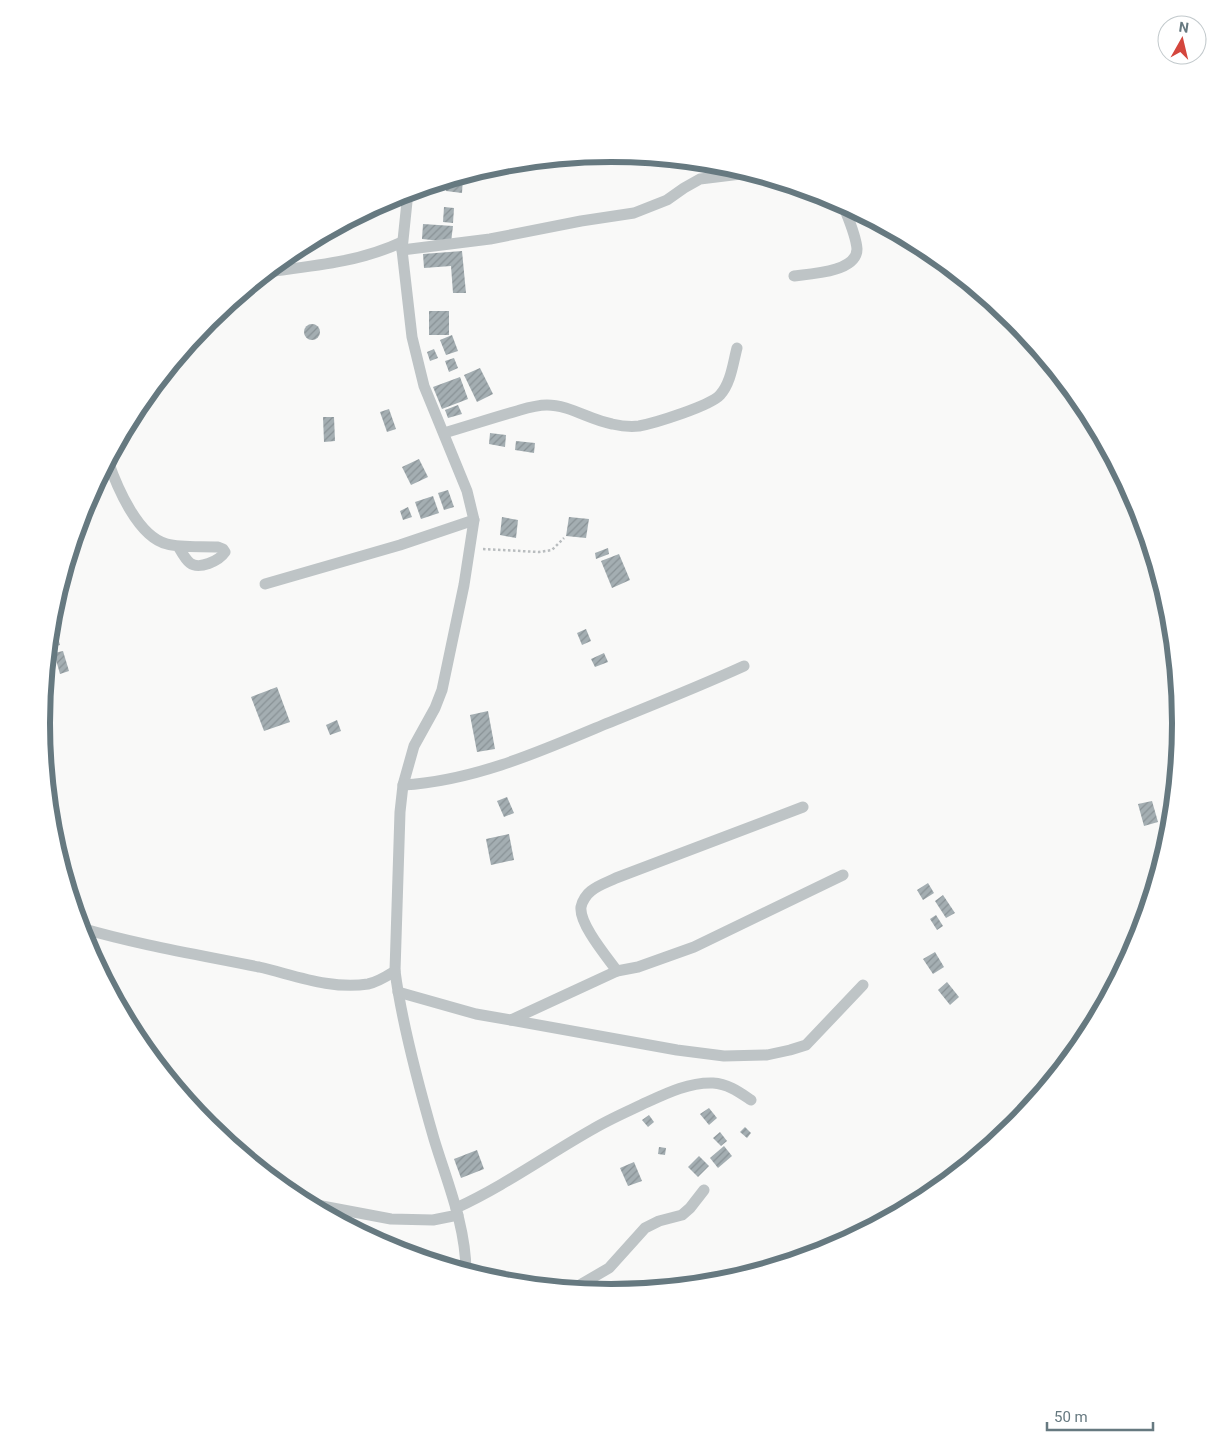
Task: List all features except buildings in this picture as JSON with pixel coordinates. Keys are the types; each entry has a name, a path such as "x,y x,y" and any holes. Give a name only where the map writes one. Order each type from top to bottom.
{"street":[{"path":"280,270 337,262 402,246 490,239 581,221 634,213 667,200 700,179 730,175"},
{"path":"407,201 402,246 415,355 424,386 467,491 474,520 471,548 442,690 414,746 403,785 400,812 395,971 398,992 429,1119 457,1211 466,1265"},
{"path":"794,276 837,269 845,266 854,258 857,251 855,239 846,214"},
{"path":"444,433 489,418 545,405 566,408 588,418 615,425 638,426 652,423 702,406 716,399 726,385 738,348"},
{"path":"111,469 127,506 140,523 157,541 178,546"},
{"path":"265,584 400,545 474,520"},
{"path":"403,785 432,783 460,777 536,752 663,702 744,666"},
{"path":"617,971 586,926 582,915 581,906 585,897 592,890 616,878 803,807"},
{"path":"511,1020 617,971 687,951 843,875"},
{"path":"90,931 321,982 368,984 395,971"},
{"path":"398,992 476,1014 560,1030 724,1056 767,1055 806,1045 863,986"},
{"path":"327,1207 391,1219 433,1220 457,1211 594,1128 664,1094 685,1087 711,1083 733,1088 751,1100"},
{"path":"584,1283 609,1268 646,1228 659,1221 682,1215 704,1190"}],"path":[{"path":"471,548 539,552 552,550 564,538"}]}
